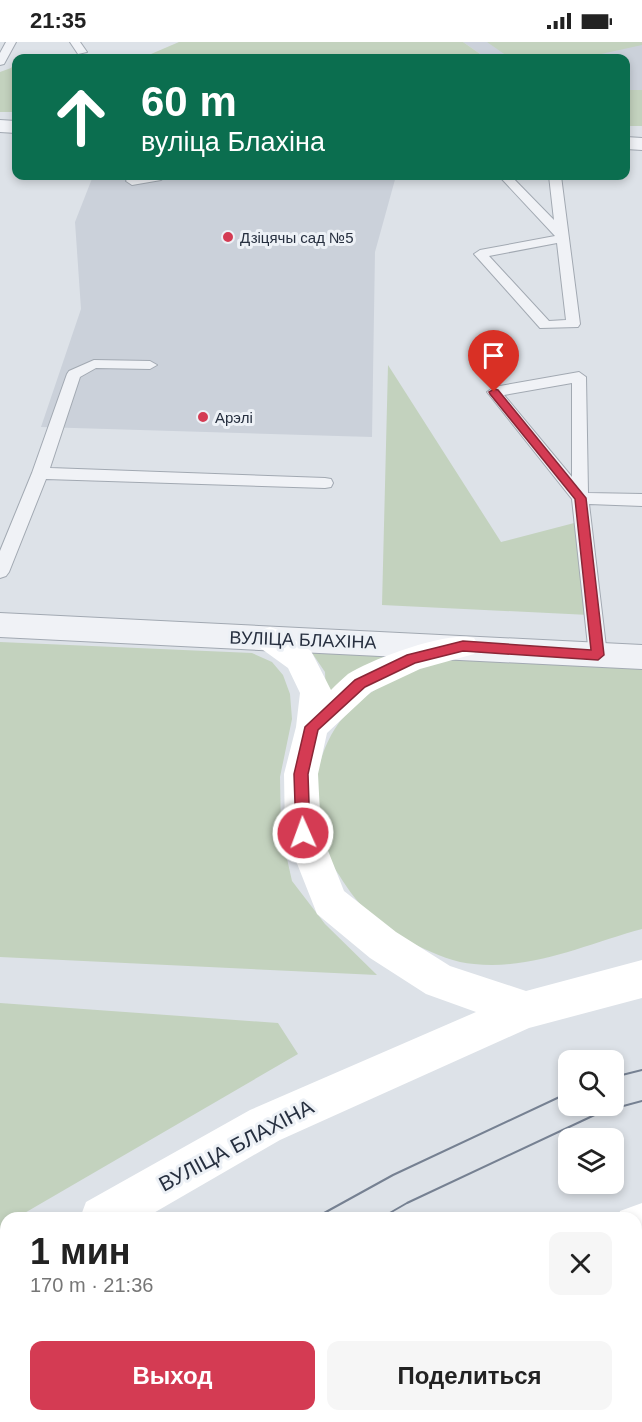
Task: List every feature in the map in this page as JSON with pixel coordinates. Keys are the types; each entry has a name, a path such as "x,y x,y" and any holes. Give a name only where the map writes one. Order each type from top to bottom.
{"main road":[{"path":"270,639 300,660 316,693 312,727 301,774 303,833 330,902 383,945 440,981 526,1010"},
{"path":"312,727 360,683 412,659 463,646"},
{"name":"ВУЛІЦА БЛАХІНА","path":"113,1212 265,1125 526,1010 642,979"}],"street":[{"name":"ВУЛІЦА БЛАХІНА","path":"0,625 463,646 642,657"}],"lane":[{"path":"0,62 11,42"},
{"path":"75,42 82,52"},
{"path":"132,181 138,180"},
{"path":"509,180 564,238"},
{"path":"556,180 564,238 573,324 545,325 480,254 564,238"},
{"path":"0,572 40,473 74,374 94,364 150,365"},
{"path":"598,655 580,498 579,377 494,392 580,498 642,500"},
{"path":"40,473 325,483"}],"shaded area":[{"path":"463,42 642,42 642,90 630,90 630,54 480,54"},
{"path":"91,180 395,180 375,252 372,437 41,427 81,309 75,222"}],"green space":[{"path":"179,42 463,42 480,54 151,54"},
{"path":"487,42 642,42 642,45 601,54 504,54"},
{"path":"12,66 12,112 0,112 0,72"},
{"path":"630,90 642,90 642,126 630,126"},
{"path":"388,365 501,542 578,522 589,615 382,605"},
{"path":"0,642 252,653 272,662 283,675 290,694 292,719 280,777 281,832 292,881 325,924 377,975 0,957"},
{"path":"310,650 394,656 326,698 325,672"},
{"path":"476,659 642,666 642,929 539,960 496,965 460,962 418,946 382,925 363,908 327,858 318,835 315,797 321,759 337,725 368,695 401,676 441,662"},
{"path":"0,1003 278,1023 298,1054 26,1212 0,1212"}],"tram line":[{"path":"624,1074 642,1070"},
{"path":"326,1212 393,1175 558,1098"},
{"path":"391,1212 601,1112 642,1101"}],"place":[{"name":"Дзіцячы сад №5","path":"228,237"},
{"name":"Арэлі","path":"203,417"}],"route":[{"path":"303,833 301,774 312,727 360,683 412,659 463,646 598,655 580,498 494,392"}]}
